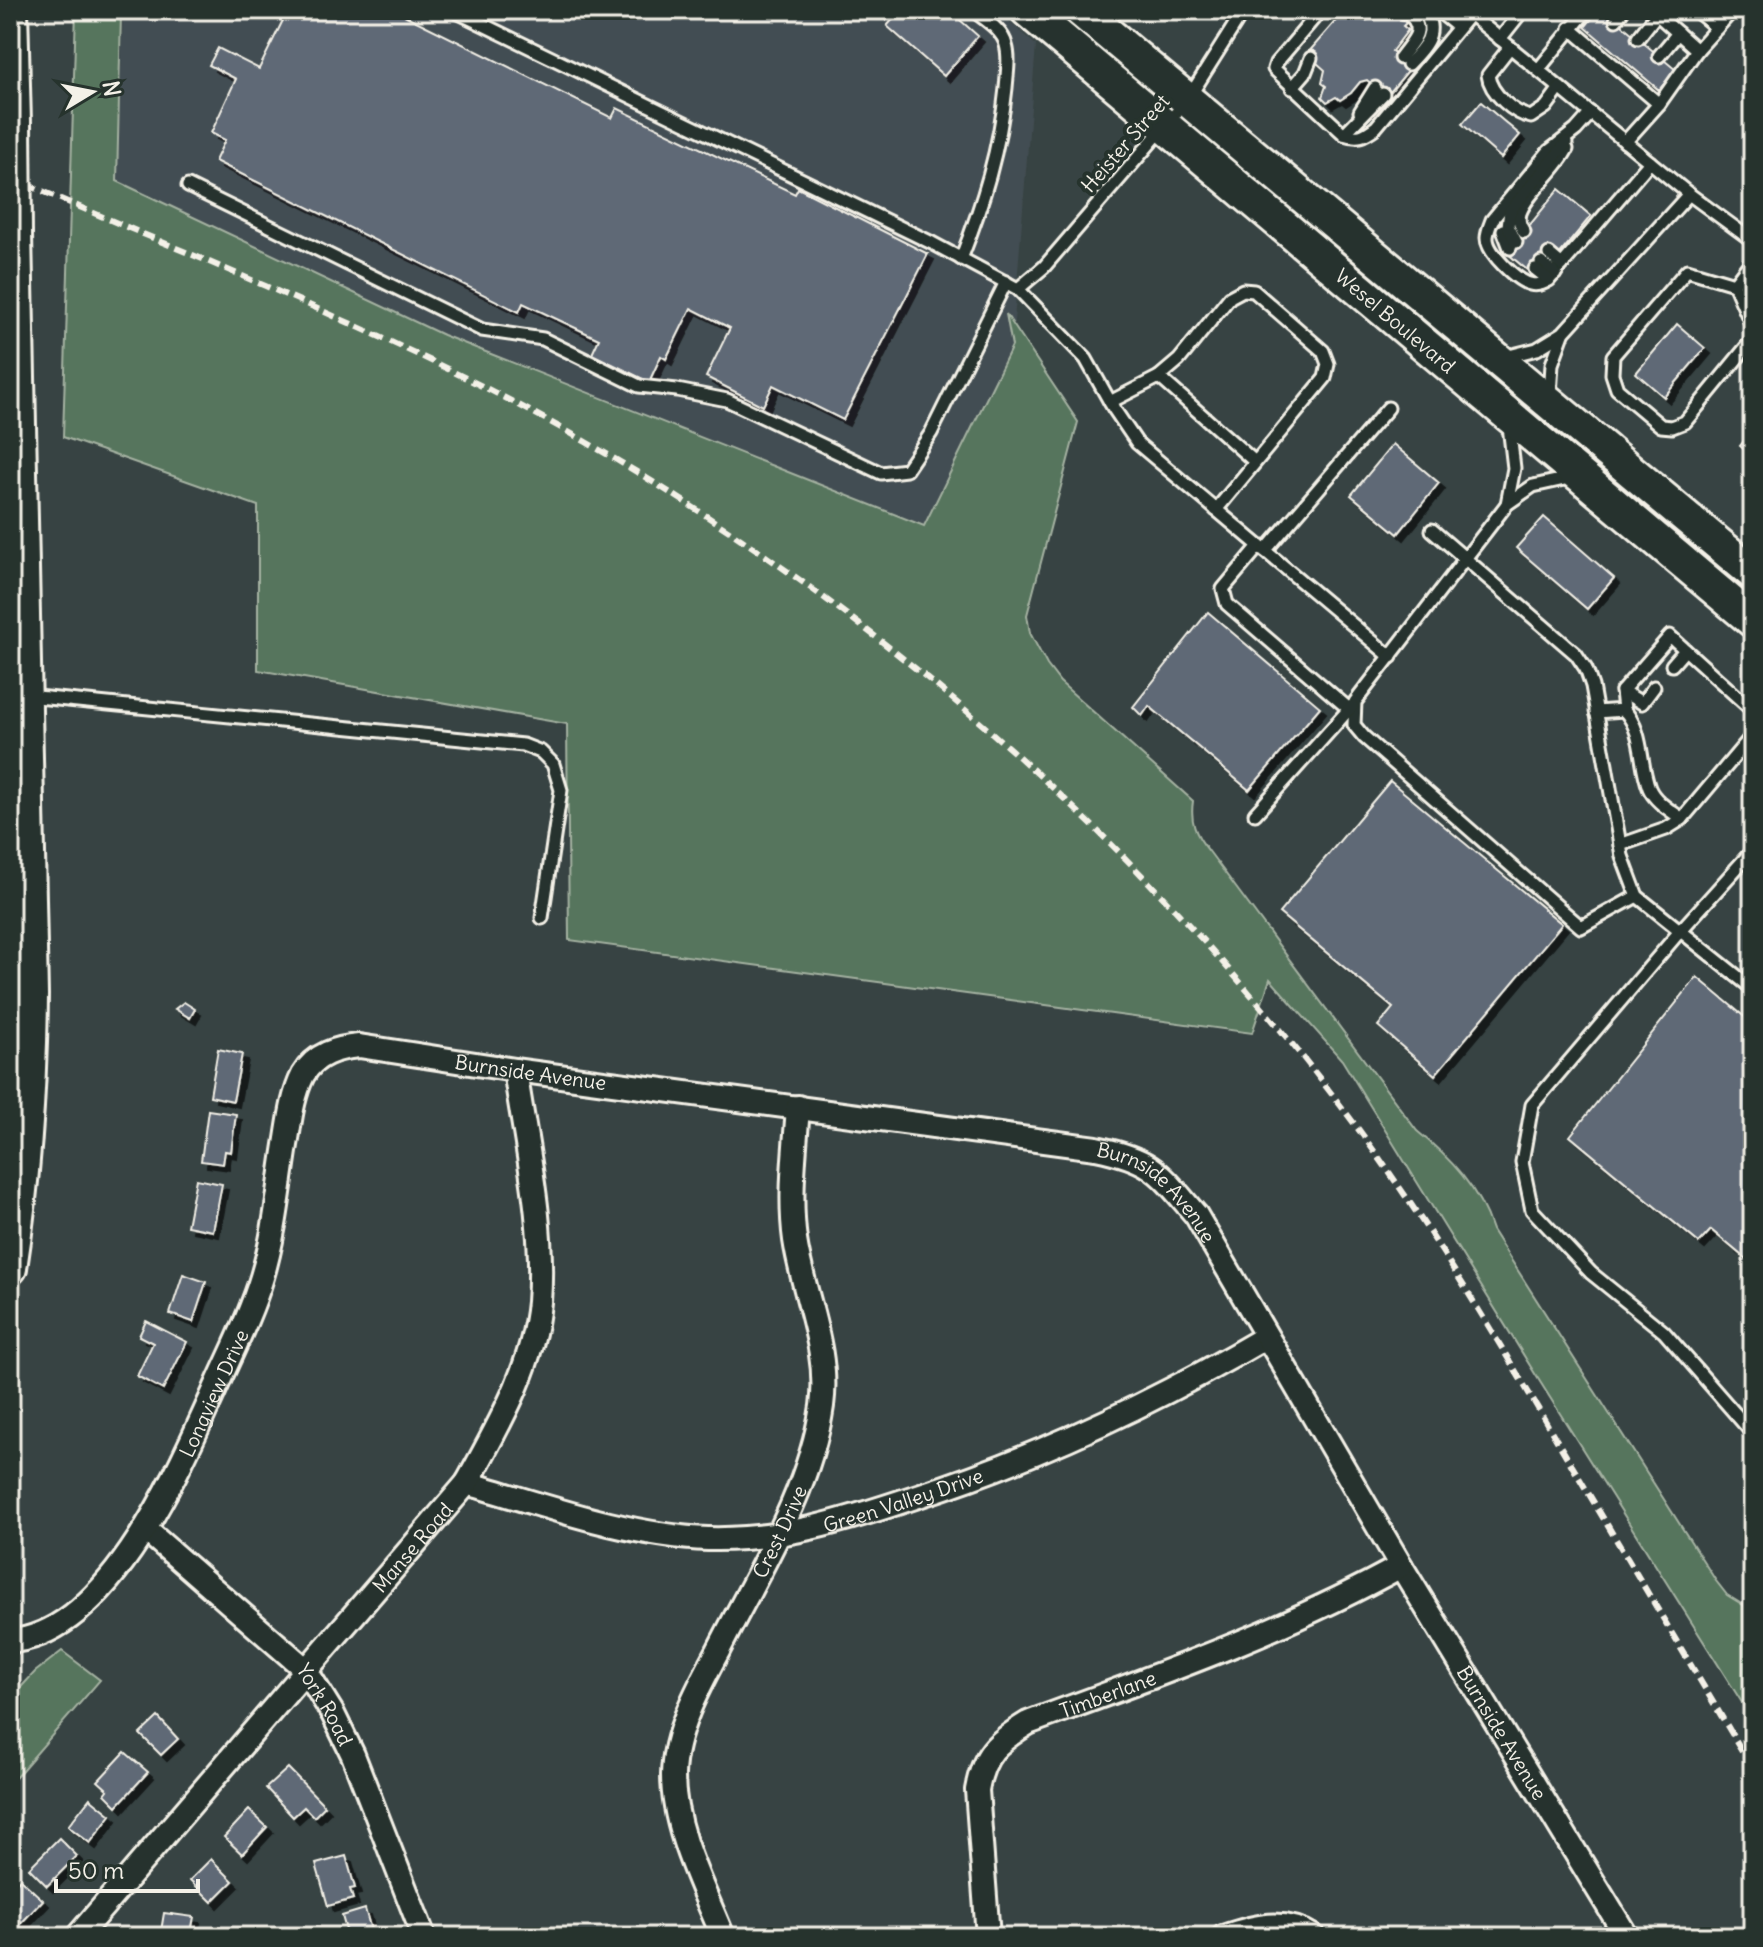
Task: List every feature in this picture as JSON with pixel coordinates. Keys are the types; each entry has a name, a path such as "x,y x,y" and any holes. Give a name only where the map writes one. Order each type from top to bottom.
{"main road":[{"path":"10,1268 23,1183 30,1081 17,696 11,10"},
{"name":"Wesel Boulevard","path":"1080,10 1753,573"},
{"name":"Wesel Boulevard","path":"1033,15 1753,621"}],"street":[{"name":"Burnside Avenue","path":"304,1074 317,1058 337,1048 359,1046 1096,1148 1147,1163 1196,1215 1401,1566 1627,1937"},
{"name":"Manse Road","path":"77,1937 467,1483 508,1409 529,1353 539,1304 536,1215 515,1070"},
{"name":"Longview Drive","path":"10,1641 49,1631 73,1615 103,1584 146,1530 182,1461 245,1322 262,1276 272,1237 292,1104 304,1074"},
{"name":"Crest Drive","path":"723,1937 682,1828 673,1775 679,1742 694,1698 800,1484 814,1444 822,1405 824,1372 818,1333 795,1238 792,1199 798,1107"},
{"name":"Green Valley Drive","path":"467,1483 595,1520 653,1531 707,1539 776,1536 845,1520 1036,1454 1115,1420 1178,1388 1266,1337"},
{"name":"York Road","path":"146,1530 305,1669 333,1714 353,1755 424,1937"},
{"name":"Timberlane","path":"988,1937 977,1790 980,1772 988,1755 1002,1739 1028,1723 1252,1639 1344,1597 1401,1566"},
{"path":"1223,1937 1273,1924 1291,1925 1314,1937"}],"lane":[{"path":"453,10 1018,289 1086,359 1137,443 1391,657"},
{"path":"961,259 985,199 998,143 1008,62 1006,43 998,31 973,10"},
{"name":"Heister Street","path":"1018,289 1044,267 1188,99 1244,10"},
{"path":"1321,10 1274,69 1278,76 1344,134 1355,138 1366,135 1376,127 1467,12 1689,194 1753,241"},
{"path":"1405,10 1415,18 1417,34 1404,61 1428,43 1430,21 1423,10"},
{"path":"1437,10 1458,27"},
{"path":"1523,10 1488,75 1490,86 1525,116 1535,116 1560,88"},
{"path":"1538,70 1587,10"},
{"path":"1695,10 1717,28"},
{"path":"1625,142 1659,104 1697,50 1733,10"},
{"path":"1638,38 1656,11 1697,50"},
{"path":"1570,28 1619,62 1640,80 1659,104"},
{"path":"1659,56 1678,33"},
{"path":"1292,88 1316,62"},
{"path":"1344,134 1379,91"},
{"path":"1576,130 1560,162 1522,209 1517,241 1508,226 1510,211 1576,130 1591,113"},
{"path":"1576,130 1549,151 1488,229 1487,239 1493,255 1532,285 1555,273 1650,162"},
{"path":"188,186 482,330 543,339 639,386 727,400 881,473 906,470 931,433 1006,282"},
{"path":"1497,360 1537,349 1563,333 1689,194"},
{"path":"1734,284 1753,259"},
{"path":"1555,273 1542,262 1555,273"},
{"path":"1734,284 1687,270 1613,356 1612,374 1617,389 1661,426 1672,427 1685,422 1753,339"},
{"path":"1734,284 1753,328"},
{"path":"1110,402 1159,377 1179,360 1230,297 1243,290 1254,291 1323,351 1328,364 1325,378 1216,510"},
{"path":"1550,403 1552,364 1563,333"},
{"path":"1159,377 1255,462"},
{"path":"1388,408 1223,589 1227,604 1352,706 1354,725 1364,737 1581,927 1637,896"},
{"path":"1507,416 1514,468 1507,504"},
{"path":"1255,814 1352,706 1507,504 1533,486 1582,475"},
{"path":"1432,530 1576,654 1586,669 1620,845 1637,896 1753,989"},
{"path":"1682,819 1658,802 1650,789 1639,739 1631,717 1624,710 1622,691 1670,636 1753,711"},
{"path":"1672,665 1685,650"},
{"path":"1622,691 1642,703 1654,687"},
{"path":"17,696 523,745 541,752 553,764 561,790 542,918"},
{"path":"1596,712 1624,710"},
{"path":"1620,845 1666,829 1682,819 1751,737 1753,729"},
{"path":"1753,850 1532,1105 1522,1162 1532,1210 1591,1273 1664,1332 1753,1434"}],"shaded area":[{"path":"123,10 996,10 1036,45 1012,346 925,526 443,335 117,181"}],"green space":[{"path":"76,10 111,10 121,14 117,181 443,335 924,526 1012,346 1006,314 1078,422 1027,615 1030,633 1047,665 1060,682 1193,801 1193,822 1204,844 1417,1131 1452,1163 1471,1187 1492,1230 1716,1581 1727,1595 1753,1611 1753,1720 1342,1060 1270,979 1252,1033 569,940 567,724 258,670 258,506 63,437"},
{"path":"62,1651 100,1680 10,1784 10,1699 35,1672"}],"building":[{"path":"288,10 394,10 612,118 617,108 795,194 798,188 928,254 843,420 773,385 763,406 706,377 730,328 691,308 666,359 661,356 649,382 592,354 599,339 523,303 519,312 215,161 225,140 211,133 236,79 209,65 218,48 259,69"},
{"path":"901,10 949,10 978,36 944,76 887,26"},
{"path":"1345,10 1361,10 1371,17 1377,10 1389,17 1393,12 1406,23 1403,26 1408,30 1392,51 1411,67 1386,97 1367,80 1360,82 1340,100 1336,97 1327,102 1322,97 1326,86 1322,83 1325,70 1307,54"},
{"path":"1599,10 1604,10 1676,70 1659,90 1585,27"},
{"path":"1481,102 1520,135 1501,158 1462,124"},
{"path":"1559,189 1591,216 1559,255 1553,249 1532,274 1507,253"},
{"path":"1677,324 1705,348 1664,397 1636,373"},
{"path":"1753,430 1753,465 1745,458 1748,453 1740,446"},
{"path":"1393,444 1439,483 1398,534 1351,495"},
{"path":"1544,517 1614,578 1587,609 1516,548"},
{"path":"1208,612 1320,707 1249,790 1149,706 1142,716 1133,707"},
{"path":"1390,781 1562,924 1435,1075 1378,1026 1393,1008 1279,913"},
{"path":"1697,977 1753,1024 1753,1265 1711,1230 1699,1243 1570,1136"},
{"path":"184,1002 195,1009 190,1018 175,1009"},
{"path":"218,1049 242,1054 233,1101 210,1096"},
{"path":"208,1110 236,1114 231,1152 225,1151 223,1164 201,1161"},
{"path":"196,1179 222,1184 213,1231 187,1226"},
{"path":"183,1274 206,1282 193,1322 170,1314"},
{"path":"146,1321 187,1342 163,1390 137,1376 153,1343 139,1336"},
{"path":"158,1717 178,1739 161,1755 140,1734"},
{"path":"125,1752 148,1772 117,1806 105,1794 108,1790 98,1781"},
{"path":"288,1768 325,1806 314,1817 304,1807 293,1817 266,1788"},
{"path":"90,1798 111,1815 90,1843 68,1826"},
{"path":"249,1810 267,1827 242,1854 224,1837"},
{"path":"59,1838 77,1856 47,1886 29,1868"},
{"path":"346,1856 355,1888 350,1889 353,1899 328,1906 316,1864"},
{"path":"211,1859 233,1881 212,1902 190,1880"},
{"path":"20,1879 43,1900 13,1932 10,1930 10,1890"},
{"path":"365,1909 373,1937 348,1937 342,1916"},
{"path":"164,1913 194,1917 190,1937 160,1937"}],"railway":[{"path":"10,177 375,335 517,404 586,442 694,508 799,579 900,656 996,737 1089,823 1178,913 1262,1007 1370,1145 1478,1308 1753,1769"}]}
